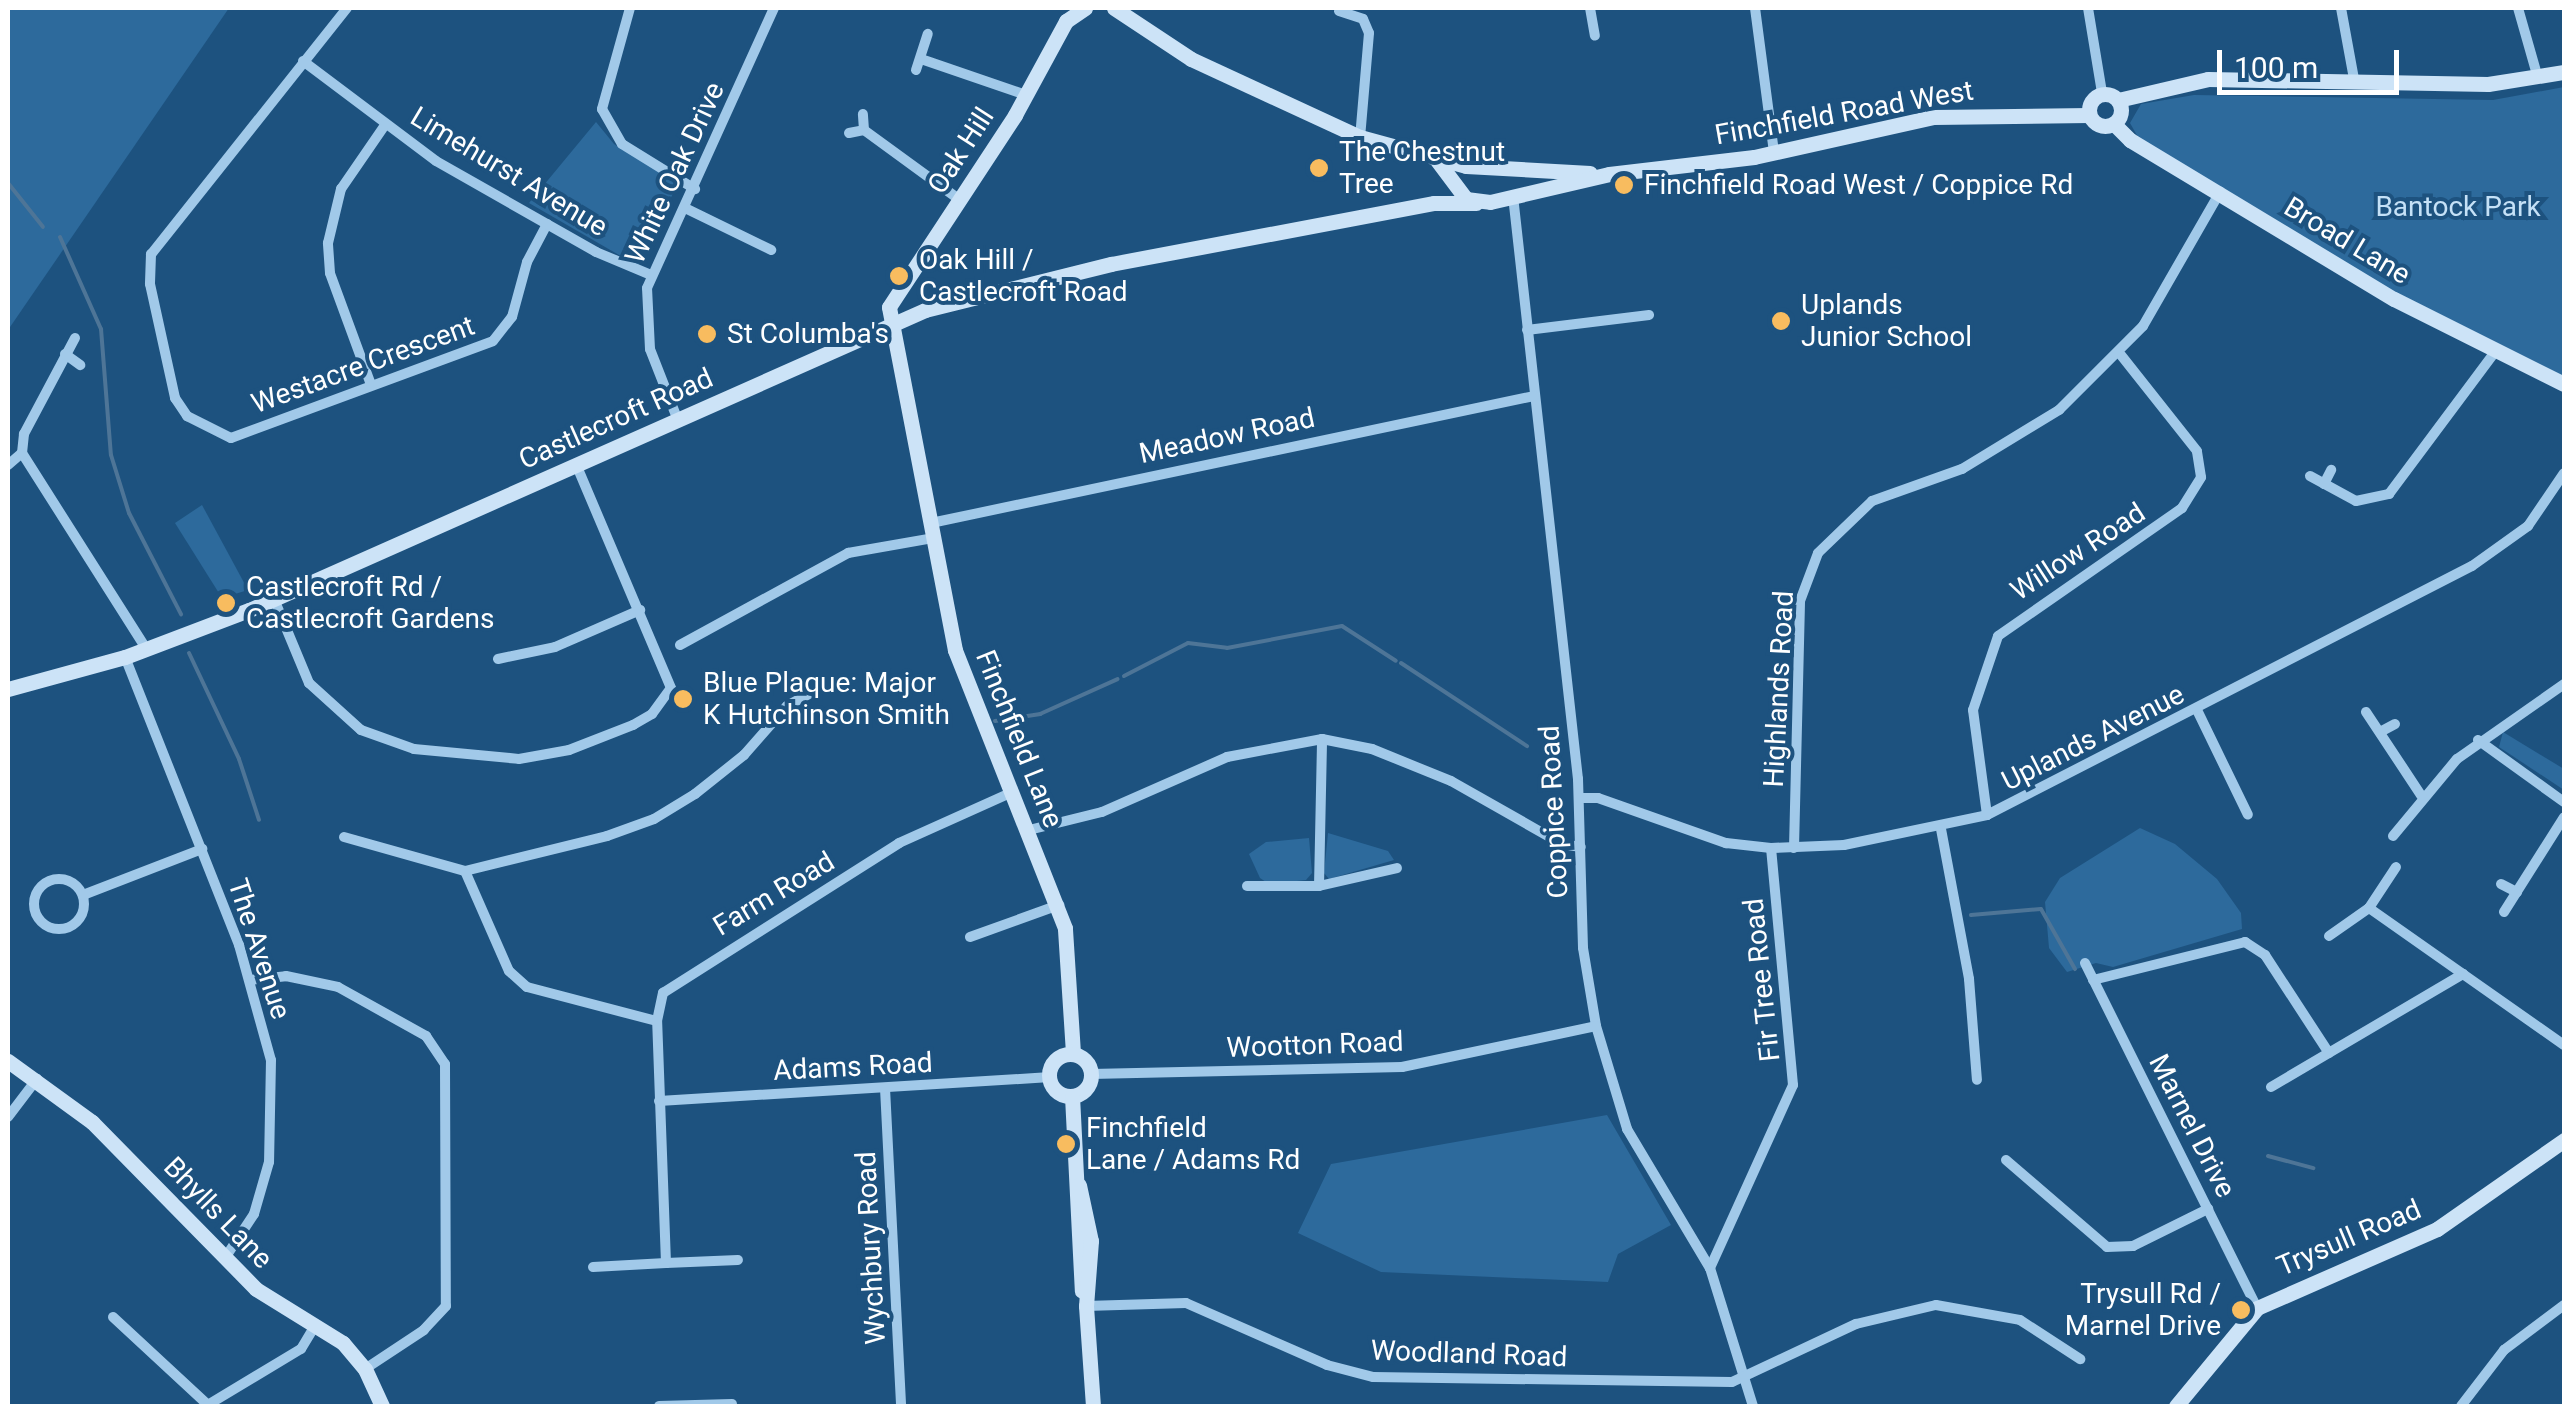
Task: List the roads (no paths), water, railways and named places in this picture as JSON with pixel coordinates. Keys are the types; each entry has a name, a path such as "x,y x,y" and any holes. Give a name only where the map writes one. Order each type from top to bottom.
{"street":[{"name":"Westacre Crescent","path":"347,8 158,242 150,284 175,398 204,430 232,438 370,382 493,342 512,317 527,262 547,224"},
{"path":"630,8 602,110 622,144 695,189"},
{"name":"White Oak Drive","path":"677,418 647,332 651,274 695,189 774,8"},
{"name":"Oak Hill","path":"894,324 892,292 960,200 1026,95 1066,21 1085,8"},
{"path":"1114,8 1166,46 1360,137 1436,158 1476,202"},
{"path":"1590,8 1595,36"},
{"path":"1755,8 1774,152"},
{"path":"2088,8 2114,124"},
{"path":"2340,8 2354,78"},
{"path":"2518,8 2538,78"},
{"path":"1339,11 1363,19 1369,33 1360,137"},
{"path":"928,34 918,64 1026,95"},
{"name":"Limehurst Avenue","path":"302,61 385,125 547,224 651,274"},
{"path":"2089,115 2090,101 2208,79 2354,78 2488,84 2564,72"},
{"path":"862,114 864,130 960,200"},
{"name":"Finchfield Road West","path":"1476,202 1506,199 1608,174 1774,152 1933,117 2089,115"},
{"name":"Broad Lane","path":"2089,115 2099,126 2114,124 2130,140 2494,353 2564,384"},
{"path":"370,382 336,294 328,242 341,189 385,125"},
{"path":"849,133 864,130"},
{"name":"Finchfield Road West","path":"1436,158 1466,166 1608,174"},
{"path":"1434,204 1466,166"},
{"path":"1504,168 1517,183 1506,199"},
{"name":"Highlands Road","path":"1794,848 1800,602 1818,552 1872,501 1962,468 2021,437 2120,355 2162,297 2220,192"},
{"name":"Coppice Road","path":"1506,199 1514,214 1579,798 1583,948 1596,1026 1627,1129 1710,1268 1753,1406"},
{"path":"1434,204 1476,202"},
{"name":"Castlecroft Road","path":"8,689 147,650 274,599 894,324 1044,278 1434,204"},
{"path":"685,208 771,250"},
{"path":"1527,330 1649,314"},
{"name":"Finchfield Lane","path":"894,324 897,374 960,667 1059,904 1069,955 1072,1054"},
{"path":"75,338 24,434 22,454 147,650"},
{"path":"2310,476 2356,501 2389,494 2494,353"},
{"path":"65,354 80,364"},
{"name":"Willow Road","path":"1987,815 1973,710 1998,636 2182,508 2201,477 2197,450 2120,355"},
{"name":"Meadow Road","path":"680,645 848,553 932,530 1534,396"},
{"path":"8,466 22,454"},
{"path":"274,599 309,683 360,730 467,757 569,750 652,714 672,688 576,464"},
{"path":"2324,484 2331,470"},
{"name":"Uplands Avenue","path":"1579,798 1598,798 1726,843 1771,848 1941,830 1987,815 2198,712 2493,553 2528,526 2564,473"},
{"path":"498,659 554,647 640,610"},
{"name":"The Avenue","path":"125,657 250,980 270,1060 273,1133 254,1214 226,1258"},
{"path":"344,838 465,872 654,819 728,770 792,702 829,683"},
{"path":"2393,836 2420,795 2478,740 2564,684"},
{"path":"2198,712 2248,814"},
{"path":"2366,712 2420,795"},
{"path":"2380,732 2394,724"},
{"path":"1028,830 1102,812 1226,757 1322,739 1372,749 1451,780 1562,844 1581,848"},
{"path":"1319,886 1322,739"},
{"path":"2478,740 2564,802"},
{"name":"Farm Road","path":"657,1021 663,993 692,970 899,843 1010,793"},
{"path":"2504,912 2564,816"},
{"path":"1941,830 1967,965 1977,1080"},
{"name":"Fir Tree Road","path":"1710,1268 1793,1085 1771,848"},
{"path":"83,895 202,849"},
{"path":"2329,936 2369,908 2396,867"},
{"path":"1247,886 1319,886 1397,868"},
{"path":"465,872 510,970 528,987 657,1021 666,1263"},
{"path":"47,882 72,882 83,895 84,911 68,928 51,929 34,912 36,894 47,882"},
{"path":"2501,884 2516,892"},
{"path":"970,937 1059,904"},
{"path":"2369,908 2564,1045"},
{"path":"2093,980 2245,942 2265,955 2330,1053"},
{"name":"Marnel Drive","path":"2085,964 2257,1308"},
{"path":"2271,1087 2463,974"},
{"path":"250,980 286,976 338,986 426,1036 441,1054 446,1080 446,1306 424,1330 364,1369"},
{"name":"Wootton Road","path":"1091,1074 1402,1067 1596,1026"},
{"path":"1072,1054 1085,1060 1091,1074 1086,1088 1072,1096 1054,1088 1050,1077 1055,1060 1072,1054"},
{"name":"Bhylls Lane","path":"8,1061 92,1122 256,1289 343,1344 364,1369 382,1406"},
{"name":"Adams Road","path":"659,1101 1050,1077"},
{"path":"8,1116 37,1079"},
{"name":"Wychbury Road","path":"885,1088 901,1406"},
{"path":"1072,1096 1079,1185 1091,1241 1086,1306 1094,1406"},
{"name":"Trysull Road","path":"2176,1406 2257,1308 2437,1230 2564,1140"},
{"path":"2006,1160 2107,1247 2133,1246 2208,1209"},
{"path":"592,1267 738,1260"},
{"name":"Woodland Road","path":"1086,1306 1186,1303 1326,1365 1373,1377 1744,1377"},
{"path":"1744,1377 1856,1324 1936,1305 2020,1320 2080,1359"},
{"path":"2462,1406 2504,1350 2564,1305"},
{"path":"113,1317 206,1405 300,1349 314,1326"},
{"path":"121,1328 132,1318"},
{"path":"660,1406 732,1404"}],"waterway":[{"path":"8,183 43,227"},
{"path":"60,237 101,329 111,455 129,513 181,614"},
{"path":"1124,676 1188,643 1227,648 1342,626 1396,661"},
{"path":"189,653 239,759 259,820"},
{"path":"1401,663 1527,746"},
{"path":"995,721 1040,714 1118,679"},
{"path":"1971,915 2041,909 2075,969"},
{"path":"2268,1156 2313,1168"}],"place":[{"name":"The Chestnut Tree","path":"1319,168"},
{"name":"Finchfield Road West / Coppice Rd","path":"1624,185"},
{"name":"Oak Hill / Castlecroft Road","path":"899,276"},
{"name":"Uplands Junior School","path":"1781,321"},
{"name":"St Columba's","path":"707,334"},
{"name":"Castlecroft Rd / Castlecroft Gardens","path":"226,603"},
{"name":"Blue Plaque: Major K Hutchinson Smith","path":"683,699"},
{"name":"Finchfield Lane / Adams Rd","path":"1066,1144"},
{"name":"Trysull Rd / Marnel Drive","path":"2241,1310"}],"park label":[{"name":"Bantock Park","path":"2458,207"}]}
